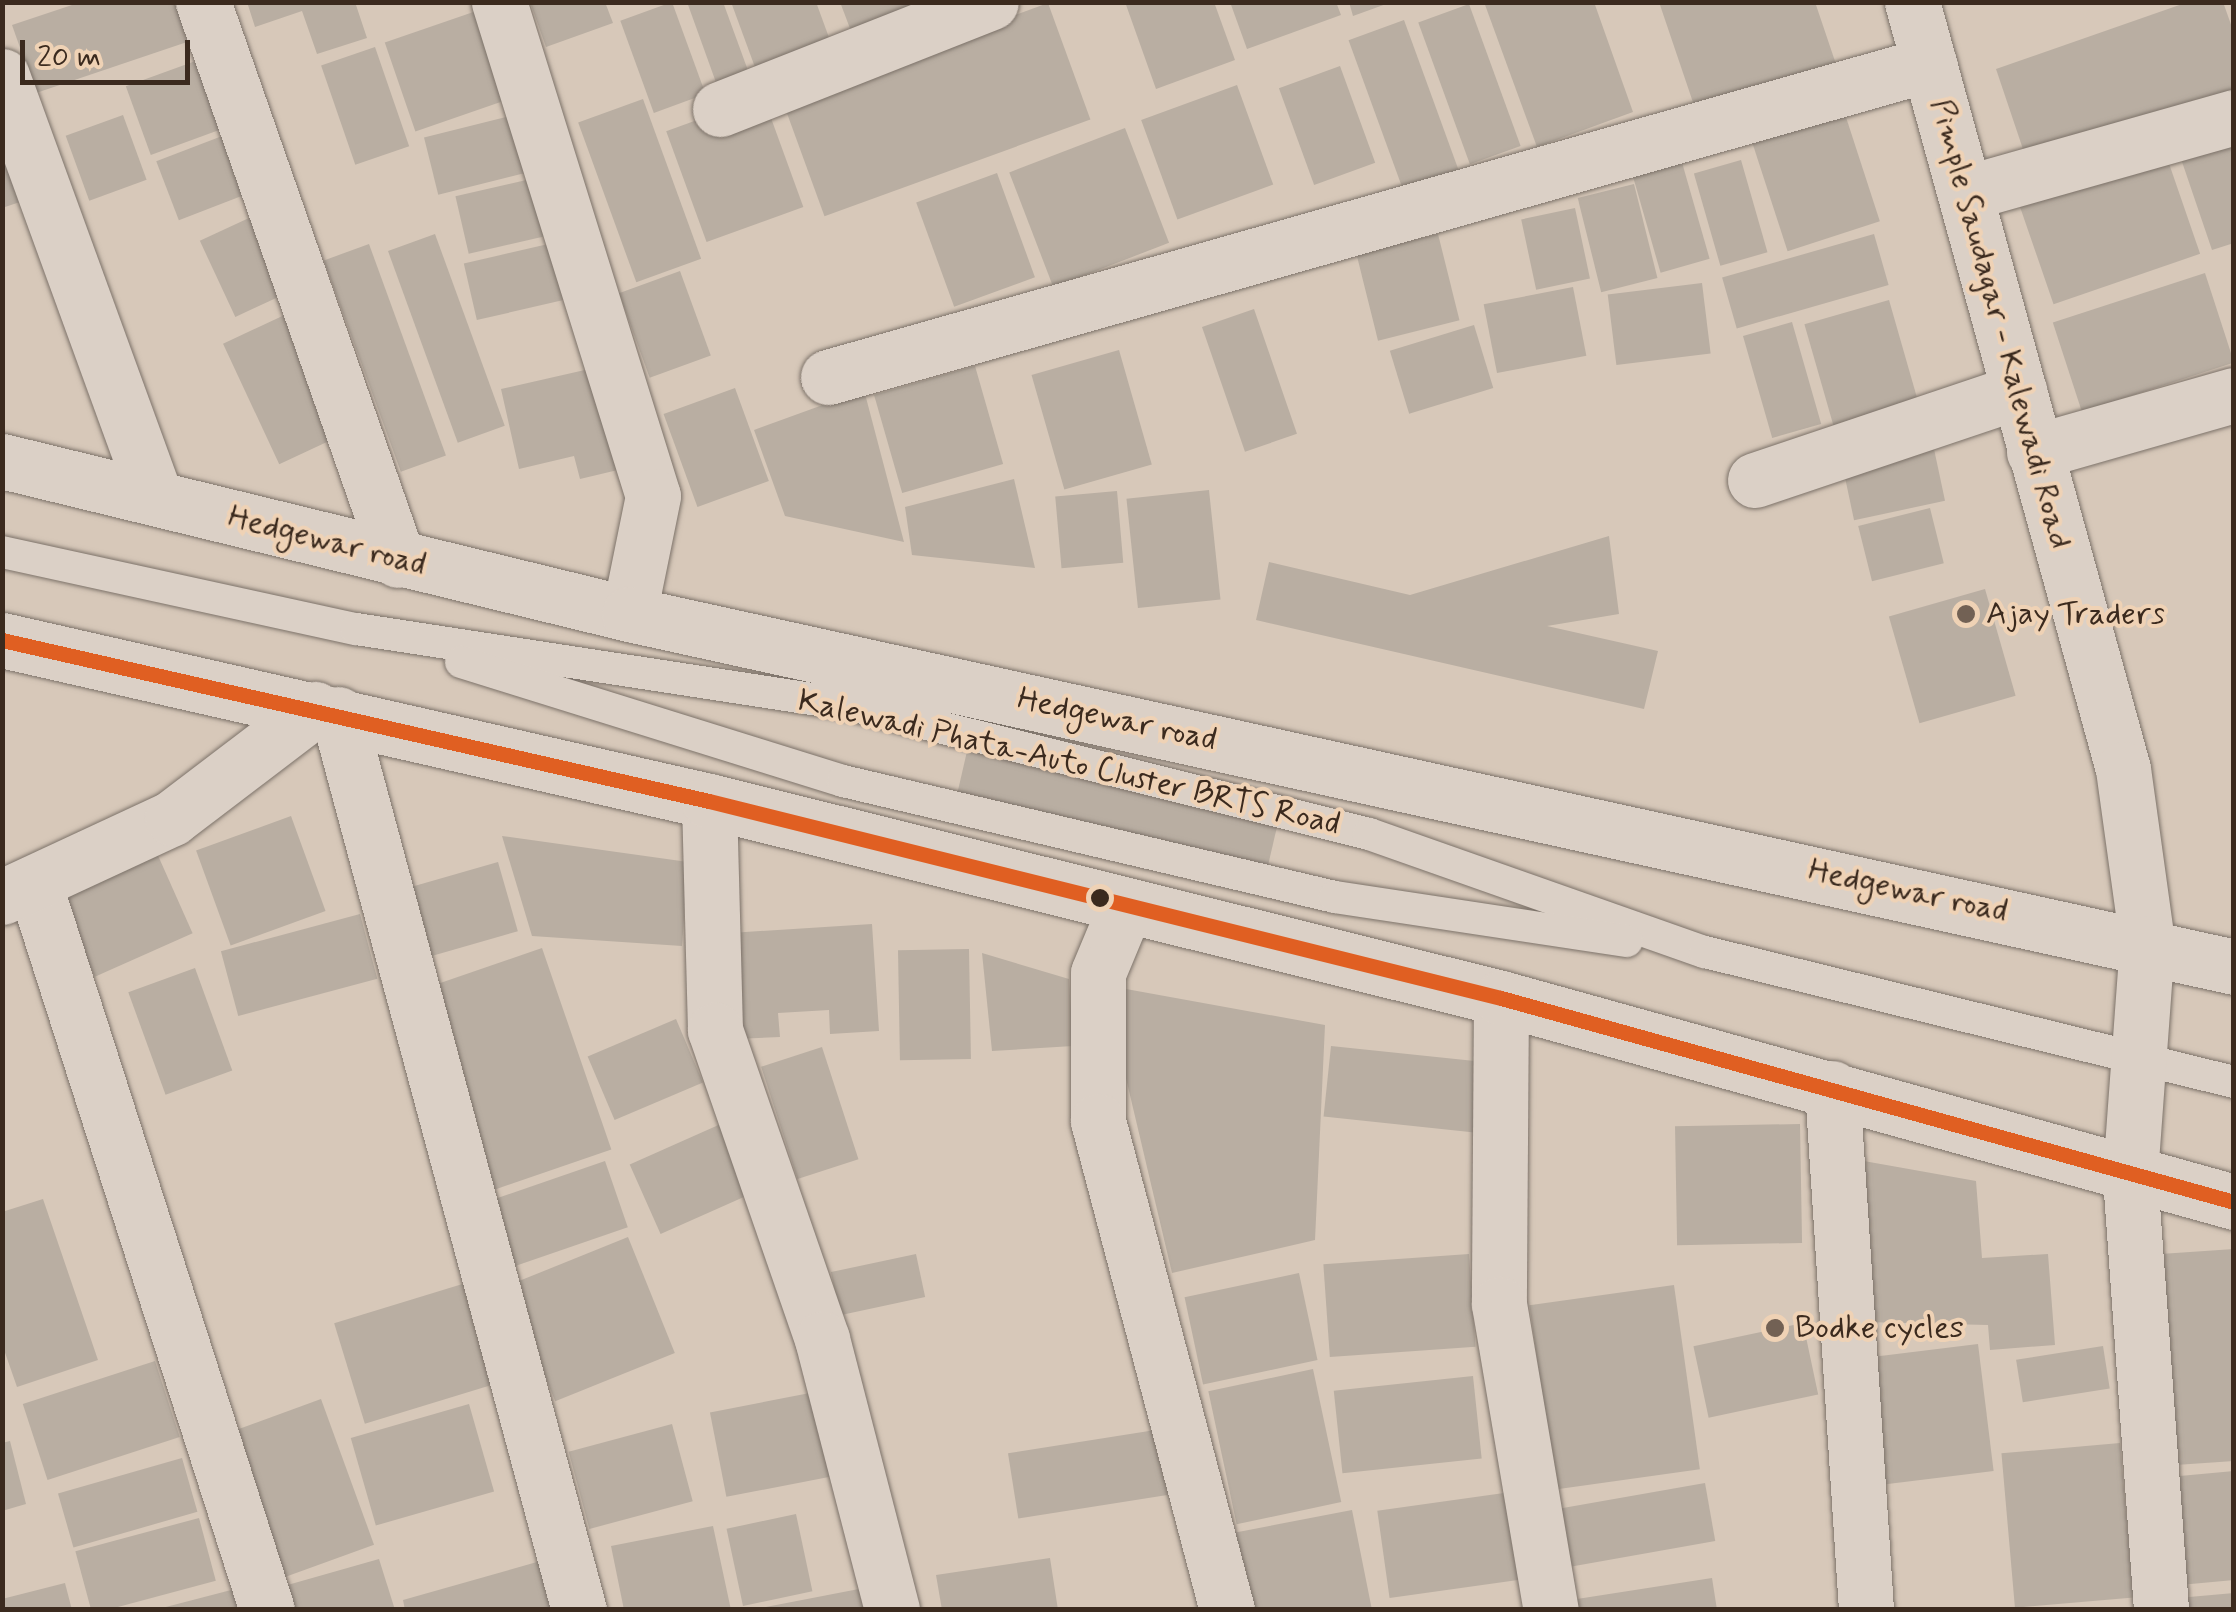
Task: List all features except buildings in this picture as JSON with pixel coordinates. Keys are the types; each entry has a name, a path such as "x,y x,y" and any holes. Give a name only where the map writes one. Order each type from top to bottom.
{"street":[{"path":"203,2 398,560"},
{"path":"499,2 652,496 629,614"},
{"path":"720,109 991,2"},
{"name":"Pimple Saudagar - Kalewadi Road","path":"1912,2 2034,452 2116,734 2147,943 2142,1060 2130,1177 2161,1610"},
{"path":"828,377 1929,64"},
{"path":"2,76 155,496"},
{"path":"1966,193 2234,117"},
{"path":"1755,480 2019,392"},
{"path":"2034,452 2234,395"},
{"name":"Hedgewar road","path":"2,461 629,614 2147,943 2234,967"},
{"path":"2,640 709,801 1125,908 1501,998 1832,1088 2130,1177 2234,1202"},
{"path":"267,1610 18,890 172,818 326,712"},
{"path":"326,712 579,1610"},
{"path":"709,801 715,1030 822,1339 892,1610"},
{"path":"1125,908 1098,973 1098,1121 1227,1610"},
{"path":"1501,998 1500,1304 1551,1610"},
{"path":"1832,1088 1866,1610"}],"lane":[{"name":"Kalewadi Phata-Auto Cluster BRTS Road","path":"2,552 356,629 851,705 1369,834 1706,952 2234,1082"},
{"name":"Kalewadi Phata-Auto Cluster BRTS Road","path":"356,629 844,782 1335,897 1706,952"}],"transit line":[{"name":"20","path":"2,640 709,801 1501,998 2234,1202"}],"place":[{"name":"Ajay Traders","path":"1966,614"},
{"name":"Bodke cycles","path":"1775,1328"}]}
